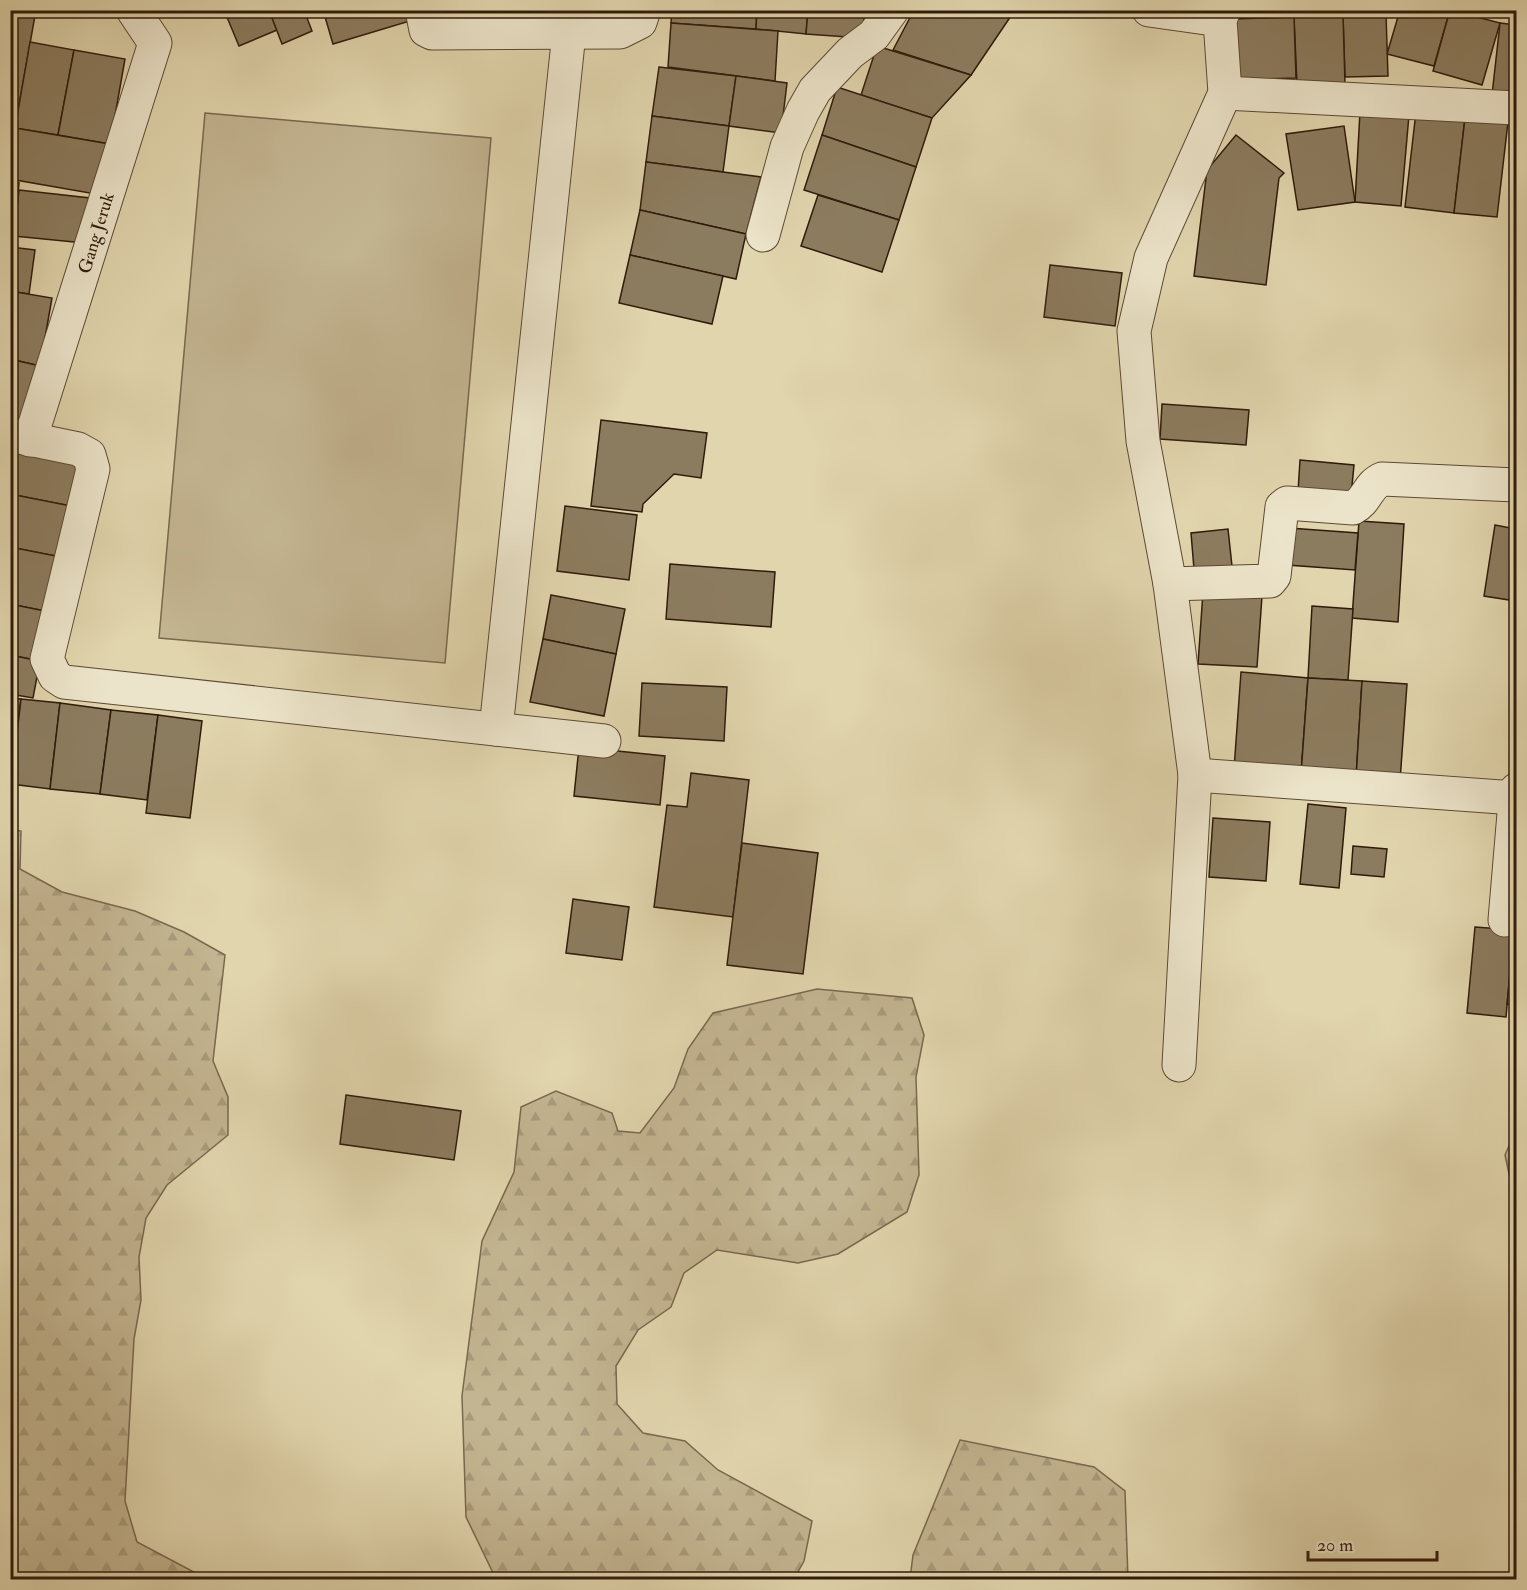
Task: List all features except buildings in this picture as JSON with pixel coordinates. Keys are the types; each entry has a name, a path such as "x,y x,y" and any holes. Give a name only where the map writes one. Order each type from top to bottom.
{"street":[{"name":"Gang Jeruk","path":"20,438 155,43 133,10"},
{"path":"422,10 426,30 430,33 620,32 640,22 644,10"},
{"path":"763,235 787,147 815,90 850,52 874,35 892,10"},
{"path":"1149,10 1222,15 1225,93 1151,258 1134,331 1143,441 1170,584 1195,775 1179,1065"},
{"path":"496,729 569,33"},
{"path":"1225,93 1516,108"},
{"path":"20,438 78,449 89,455 93,469 47,659 55,676 64,682 604,741"},
{"path":"1170,584 1270,581 1274,576 1282,507 1287,503 1353,508 1361,504 1376,482 1382,479 1516,486"},
{"path":"1195,775 1516,794 1505,920"}],"green space":[{"path":"205,113 491,138 445,663 159,638"},
{"path":"10,829 21,831 20,869 62,892 135,911 184,932 225,955 213,1061 228,1097 228,1135 167,1185 146,1218 139,1257 141,1300 134,1339 125,1501 137,1542 207,1579 11,1579"},
{"path":"817,989 912,998 924,1035 916,1077 919,1175 907,1212 838,1254 798,1263 717,1250 684,1273 671,1307 638,1330 616,1366 617,1404 643,1433 685,1441 718,1470 812,1521 804,1561 794,1579 496,1579 466,1517 462,1396 482,1241 514,1172 521,1107 556,1091 612,1113 618,1131 640,1133 674,1088 688,1049 713,1013"},
{"path":"1516,1130 1516,1196 1513,1193 1505,1155"},
{"path":"960,1440 1094,1467 1125,1491 1128,1579 910,1579 913,1555"}]}
